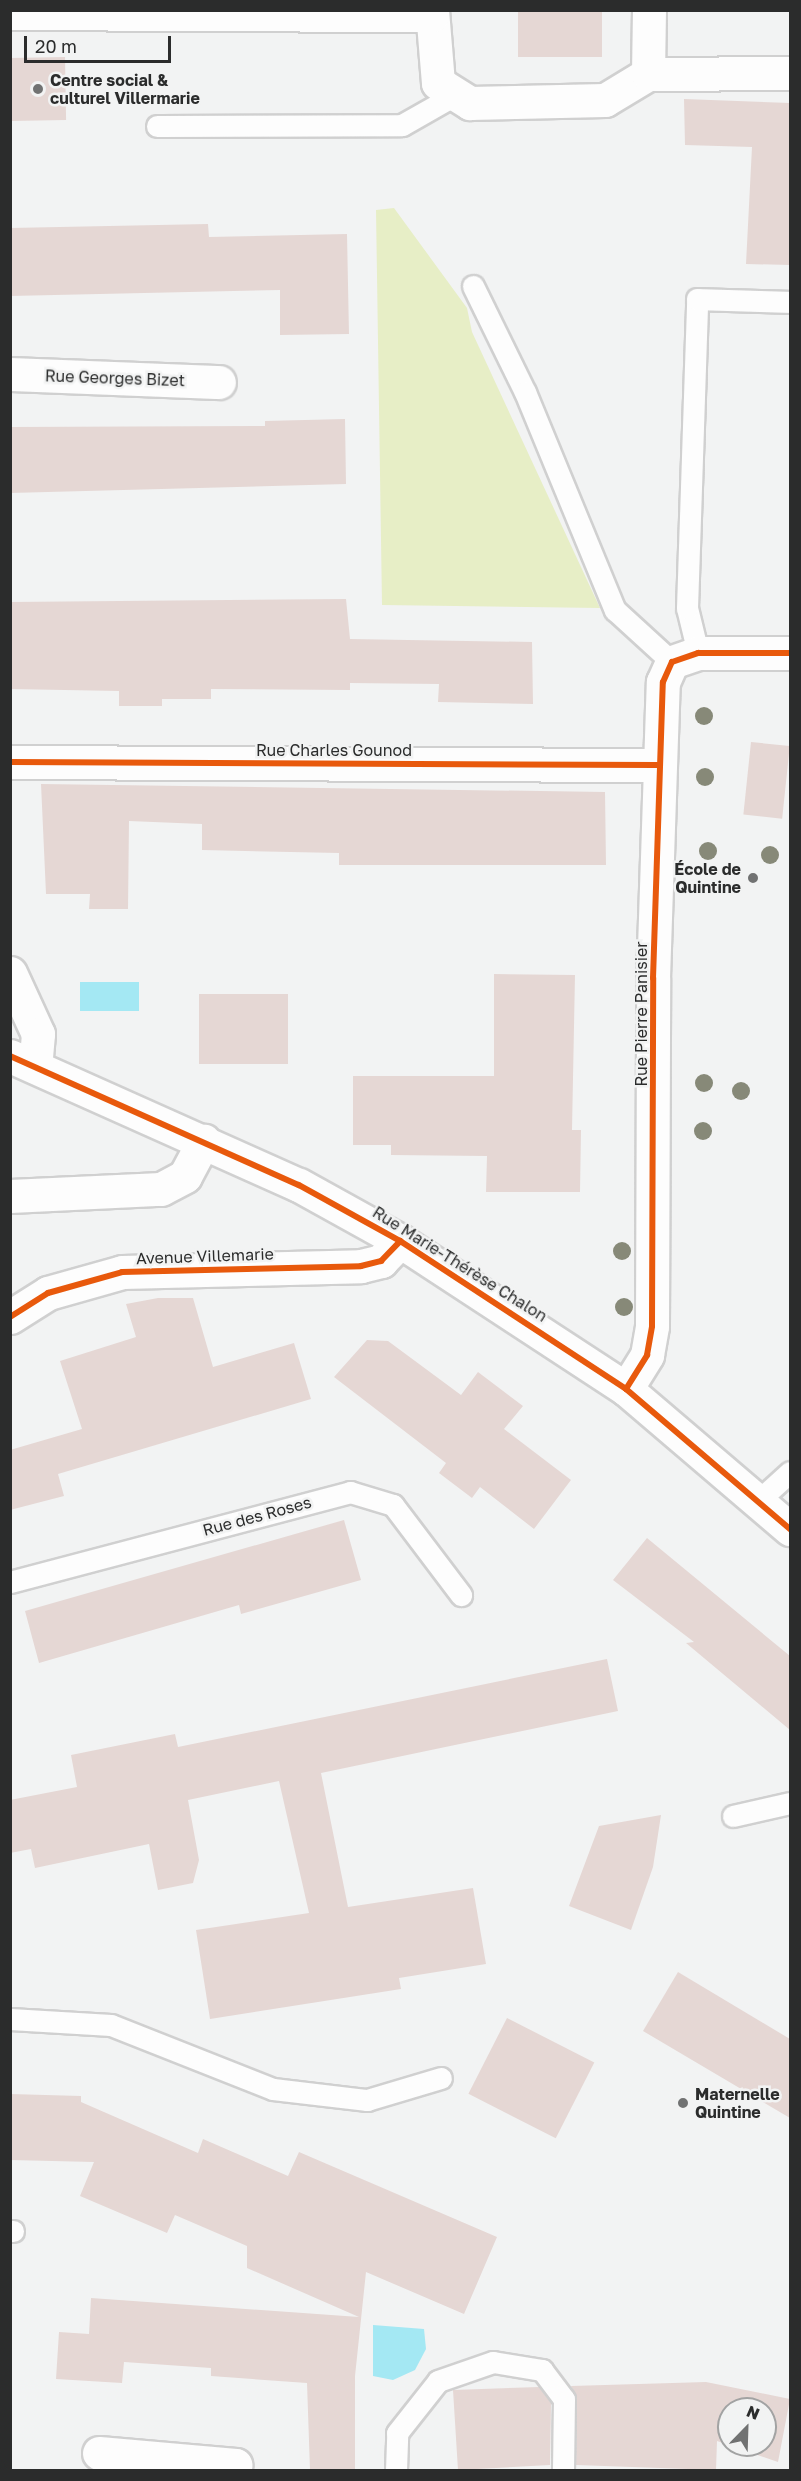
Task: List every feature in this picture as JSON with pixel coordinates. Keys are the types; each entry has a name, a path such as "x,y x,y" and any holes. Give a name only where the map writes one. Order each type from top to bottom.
{"street":[{"path":"648,74 649,10"},
{"path":"10,13 432,13 438,83 453,96 470,103 605,100 648,74 790,73"},
{"name":"Rue Georges Bizet","path":"10,374 219,382"},
{"path":"685,657 790,653"},
{"name":"Rue Pierre Panisier","path":"626,1389 647,1355 652,1326 657,765 663,682 685,657"},
{"name":"Rue Charles Gounod","path":"10,762 657,765"},
{"path":"10,973 38,1034 23,1061"},
{"name":"Rue Marie-Thérèse Chalon","path":"23,1061 204,1141 400,1241 626,1389 790,1529"},
{"path":"10,1196 161,1189 184,1176 204,1141"},
{"name":"Avenue Villemarie","path":"10,1317 48,1293 122,1272 361,1266 381,1261 400,1241"},
{"path":"99,2453 235,2464 236,2470"}],"lane":[{"path":"157,126 402,124 453,96"},
{"path":"473,286 525,392 615,610 685,657"},
{"path":"685,657 697,299 790,303"},
{"path":"758,1501 790,1472"},
{"name":"Rue des Roses","path":"10,1582 350,1491 393,1505 461,1595"},
{"path":"733,1816 790,1803"},
{"path":"10,2019 111,2025 273,2089 367,2100 441,2078"},
{"path":"396,2470 397,2433 438,2381 493,2362 542,2370 564,2400 563,2470"}],"green space":[{"path":"394,208 467,308 472,332 600,608 382,605 376,210"}],"water":[{"path":"80,982 139,982 139,1011 80,1011"},
{"path":"373,2325 424,2329 426,2349 415,2370 393,2380 373,2376"}],"building":[{"path":"518,10 602,10 602,57 518,57"},
{"name":"Centre social & culturel Villermarie","path":"65,57 66,120 11,121 10,58"},
{"path":"684,99 790,103 790,265 746,264 752,147 685,145"},
{"path":"208,224 209,237 347,234 349,334 280,335 280,290 10,296 10,228"},
{"path":"345,419 346,484 10,493 10,427 265,426 265,421"},
{"path":"346,599 350,639 532,642 533,704 438,702 439,684 350,683 350,690 211,689 211,699 162,699 162,706 119,706 119,691 10,689 10,602"},
{"path":"751,742 790,746 782,819 743,815"},
{"path":"41,784 605,792 606,865 339,865 339,853 202,850 202,824 129,821 128,909 89,909 90,894 46,894"},
{"path":"494,974 575,975 572,1130 581,1130 580,1192 486,1192 487,1156 391,1155 391,1145 353,1145 353,1076 494,1076"},
{"path":"199,994 288,994 288,1064 199,1064"},
{"path":"158,1298 193,1298 213,1367 294,1343 311,1399 58,1474 64,1496 10,1510 10,1450 82,1429 60,1361 136,1337 126,1304"},
{"path":"367,1340 388,1341 461,1395 478,1372 523,1406 504,1429 571,1480 534,1529 480,1487 472,1498 439,1473 446,1463 334,1377"},
{"path":"344,1520 361,1580 241,1614 239,1605 39,1663 25,1611"},
{"path":"647,1538 790,1656 790,1730 686,1643 694,1642 613,1580"},
{"path":"607,1659 618,1711 321,1773 348,1907 473,1888 486,1964 399,1978 401,1989 210,2019 196,1930 309,1913 279,1781 188,1800 199,1860 193,1883 158,1890 149,1844 35,1868 31,1849 10,1853 10,1800 77,1787 71,1755 175,1734 178,1747"},
{"path":"661,1815 653,1867 631,1930 569,1906 599,1826"},
{"path":"678,1972 790,2039 790,2118 643,2031"},
{"path":"507,2018 594,2062 556,2138 468,2094"},
{"path":"10,2094 81,2096 81,2102 198,2153 203,2139 288,2176 299,2152 497,2237 464,2314 366,2272 355,2376 355,2470 310,2470 307,2383 211,2376 211,2368 124,2362 122,2383 56,2379 59,2332 89,2334 91,2298 359,2317 247,2268 247,2246 175,2215 167,2233 80,2196 94,2162 10,2160"},
{"path":"706,2382 790,2399 778,2462 763,2457 777,2457 777,2397 717,2397 716,2470 576,2465 577,2399 571,2386"},
{"path":"539,2387 551,2403 550,2465 458,2470 453,2390"}],"cycle path":[{"path":"626,1389 647,1355 652,1326 653,978 663,682 672,662 698,653 790,653"},
{"path":"10,762 657,765"},
{"path":"10,1056 299,1185 400,1241 626,1389 790,1529"},
{"path":"10,1317 48,1293 122,1272 361,1266 381,1261 400,1241"}],"place":[{"name":"Centre social & culturel Villermarie","path":"38,89"},
{"name":"École de Quintine","path":"753,878"},
{"name":"Maternelle Quintine","path":"683,2103"}]}
